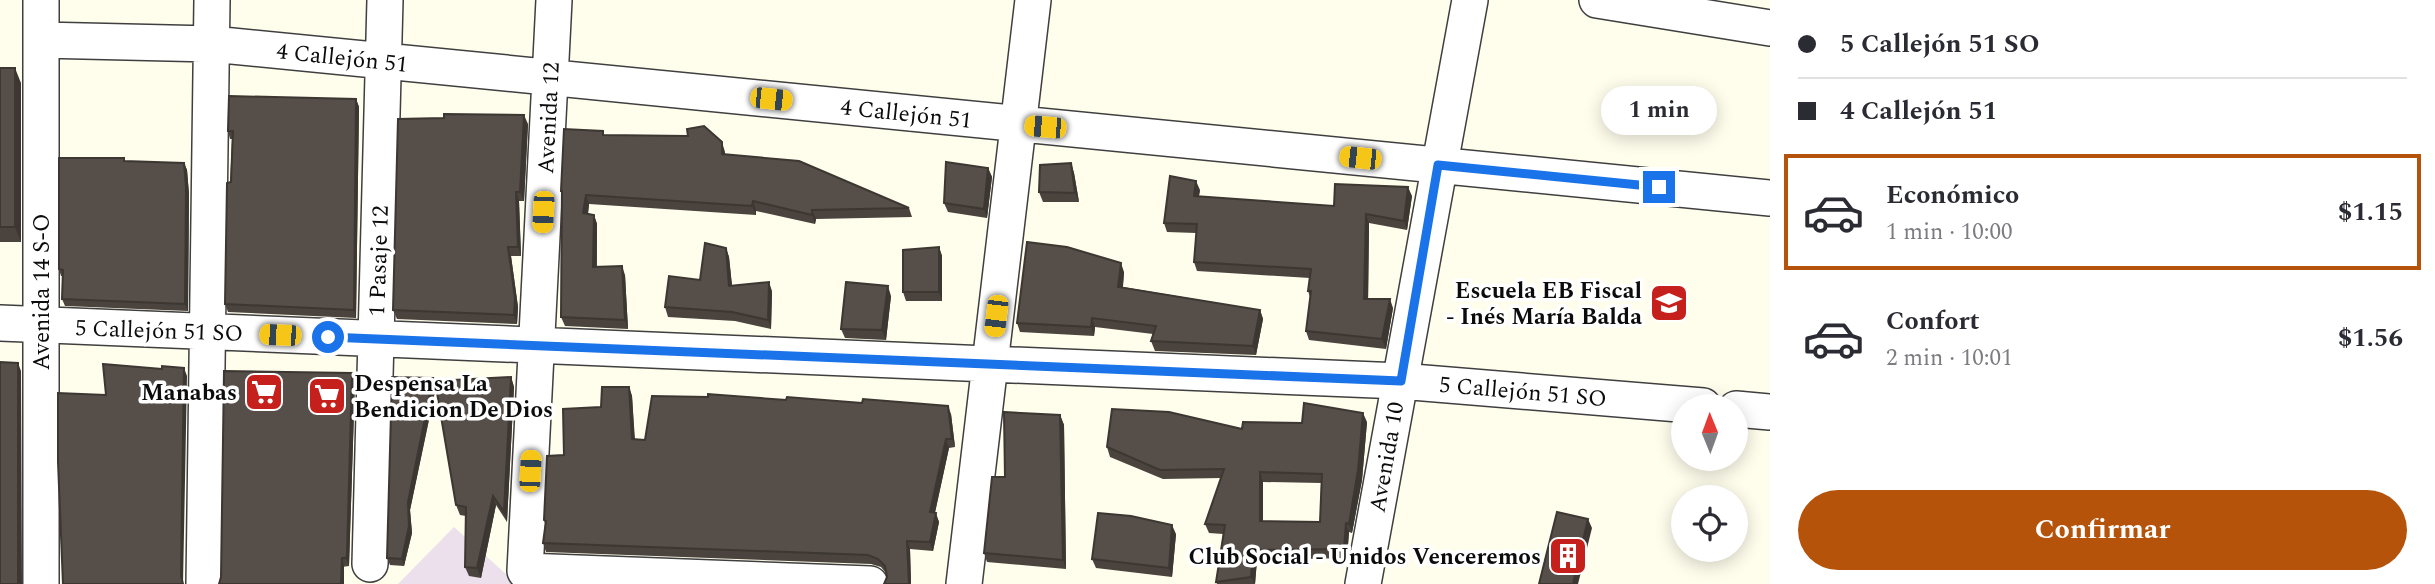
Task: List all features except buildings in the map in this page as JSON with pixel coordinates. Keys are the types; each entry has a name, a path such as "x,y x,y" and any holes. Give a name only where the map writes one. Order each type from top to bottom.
{"street":[{"name":"Avenida 14 S-O","path":"41,0 41,584"},
{"path":"204,584 212,0"},
{"name":"1 Pasaje 12","path":"370,564 385,0"},
{"name":"Avenida 12","path":"554,0 525,571 870,584"},
{"path":"964,584 1033,0"},
{"name":"Avenida 10","path":"1363,584 1470,0"},
{"path":"1597,0 1770,28"},
{"name":"4 Callejón 51","path":"41,40 212,44 1770,198"},
{"name":"5 Callejón 51 SO","path":"0,324 1401,381 1671,403"},
{"path":"1748,410 1770,412"}],"shaded area":[{"path":"454,527 517,584 398,584"}],"place":[{"name":"Escuela EB Fiscal - Inés María Balda","path":"1669,303"},
{"name":"Manabas","path":"264,392"},
{"name":"Despensa La Bendicion De Dios","path":"327,396"},
{"name":"Club Social - Unidos Venceremos","path":"1568,556"}],"route":[{"path":"328,337 1401,381 1438,165 1659,187"}]}
